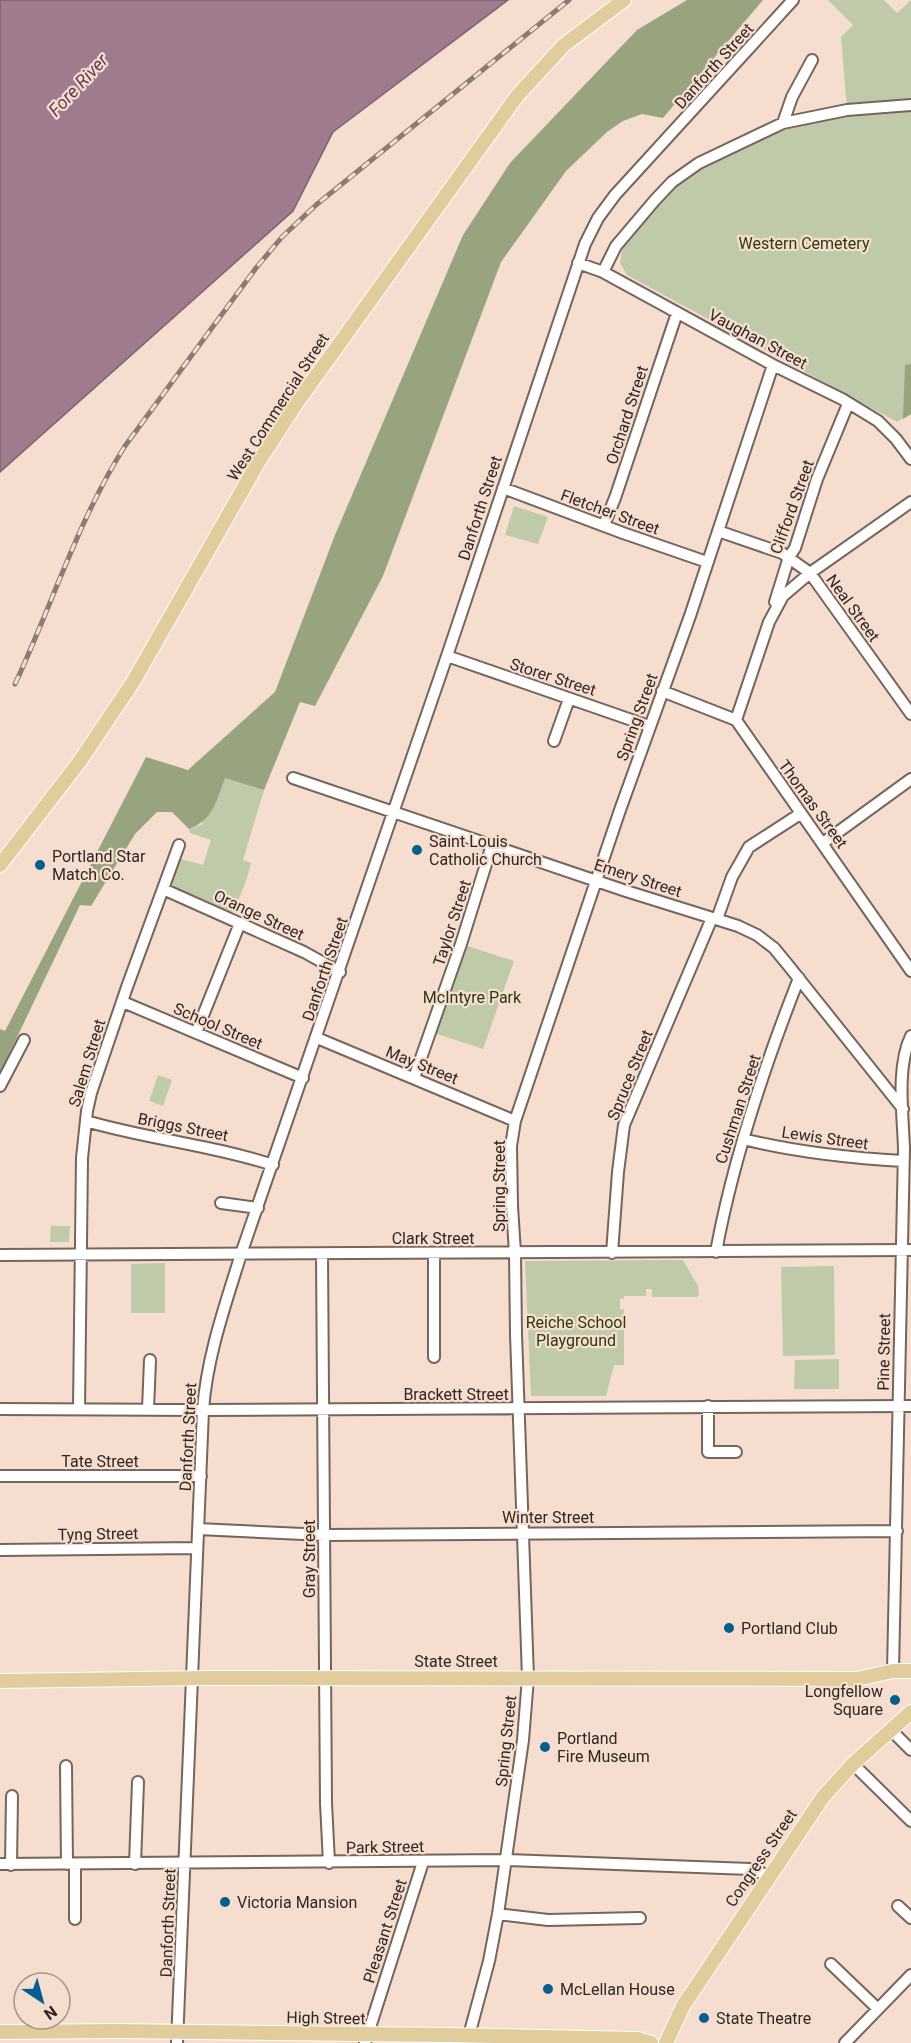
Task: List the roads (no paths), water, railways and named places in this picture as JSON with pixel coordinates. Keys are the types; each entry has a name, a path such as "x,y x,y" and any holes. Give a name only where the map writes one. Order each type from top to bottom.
{"main road":[{"name":"West Commercial Street","path":"0,865 80,761 128,691 259,461 296,404 517,96 584,28 624,0"},
{"name":"State Street","path":"0,1682 193,1678 857,1678 893,1671 911,1671"},
{"name":"Congress Street","path":"666,2043 683,2006 823,1797 853,1764 911,1712"},
{"name":"High Street","path":"0,2032 177,2038 468,2040 610,2038 651,2043"}],"street":[{"name":"Danforth Street","path":"177,2038 203,1410 207,1372 213,1346 241,1254 340,972 578,263 598,218 615,195 793,0"},
{"path":"783,123 792,97 812,60"},
{"path":"603,272 616,246 655,200 685,172 713,155 783,123 847,110 911,105"},
{"name":"Vaughan Street","path":"578,263 603,272 878,421 911,459"},
{"name":"Orchard Street","path":"604,525 677,313"},
{"name":"Spring Street","path":"468,2040 489,1961 507,1860 524,1740 528,1678 511,1166 515,1121 773,365"},
{"name":"Clifford Street","path":"736,720 789,556 795,548 817,479 848,404"},
{"name":"Fletcher Street","path":"503,488 707,562"},
{"name":"Clifford Street","path":"769,622 783,596 810,573 911,502"},
{"name":"Neal Street","path":"718,531 789,556 810,573 911,714"},
{"name":"Storer Street","path":"447,656 649,726"},
{"path":"662,691 736,720"},
{"path":"554,741 568,699"},
{"name":"Thomas Street","path":"736,720 911,971"},
{"name":"Emery Street","path":"293,778 757,934 774,948 903,1109"},
{"path":"823,843 911,779"},
{"name":"Spruce Street","path":"612,1253 624,1125 732,877 749,847 800,814"},
{"name":"Salem Street","path":"79,1409 82,1158 86,1121 92,1092 179,845"},
{"name":"Taylor Street","path":"414,1078 474,905 492,845"},
{"name":"Orange Street","path":"164,889 304,952 340,972"},
{"path":"196,1033 240,923"},
{"name":"Cushman Street","path":"716,1252 729,1189 743,1139 798,978"},
{"name":"School Street","path":"123,1002 303,1078"},
{"name":"Pine Street","path":"893,1671 898,1406 906,1251 903,1062 911,1036"},
{"name":"May Street","path":"317,1038 515,1121"},
{"path":"0,1086 24,1040"},
{"name":"Briggs Street","path":"86,1121 147,1136 231,1152 273,1165"},
{"name":"Lewis Street","path":"743,1139 798,1150 903,1161"},
{"path":"221,1203 258,1208"},
{"name":"Clark Street","path":"0,1255 906,1251"},
{"path":"434,1253 434,1357"},
{"name":"Gray Street","path":"321,1254 326,1803 329,1863"},
{"path":"148,1409 150,1360"},
{"path":"708,1406 708,1452 736,1452"},
{"name":"Brackett Street","path":"0,1409 911,1406"},
{"name":"Tate Street","path":"0,1476 201,1476"},
{"name":"Winter Street","path":"198,1529 324,1535 897,1531"},
{"name":"Tyng Street","path":"0,1550 197,1548"},
{"path":"891,1730 911,1750"},
{"path":"853,1764 911,1821"},
{"path":"66,1766 75,1919"},
{"path":"135,1864 138,1782"},
{"path":"5,1864 12,1796"},
{"name":"Park Street","path":"5,1864 507,1860 750,1869 770,1876"},
{"name":"Pleasant Street","path":"367,2039 423,1862"},
{"path":"898,1906 911,1918"},
{"path":"498,1914 548,1920 640,1918"},
{"path":"831,1964 878,2008"},
{"path":"844,2043 911,1975"}],"water":[{"name":"Fore River","path":"0,0 508,0 333,132 293,211 0,472"}],"railway":[{"path":"15,684 79,533 108,474 125,446 256,268 282,237 316,205 569,0"}],"place":[{"name":"Saint Louis Catholic Church","path":"417,850"},
{"name":"Portland Star Match Co.","path":"40,865"},
{"name":"Portland Club","path":"729,1628"},
{"name":"Longfellow Square","path":"895,1700"},
{"name":"Portland Fire Museum","path":"545,1747"},
{"name":"Victoria Mansion","path":"225,1902"},
{"name":"McLellan House","path":"548,1989"},
{"name":"State Theatre","path":"704,2018"}],"park label":[{"name":"Western Cemetery","path":"804,243"},
{"name":"McIntyre Park","path":"472,997"},
{"name":"Reiche School Playground","path":"576,1331"}]}
